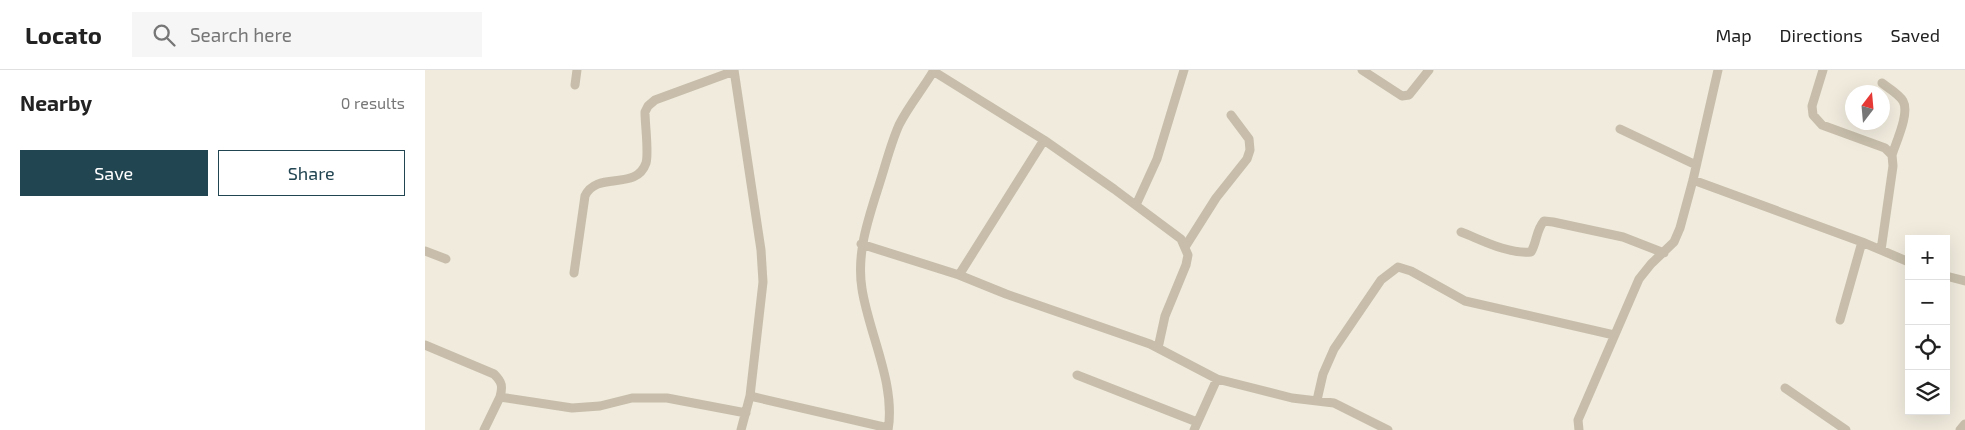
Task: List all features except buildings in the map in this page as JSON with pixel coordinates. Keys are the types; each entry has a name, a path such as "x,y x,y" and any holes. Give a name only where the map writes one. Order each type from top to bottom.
{"street":[{"path":"575,85 577,70"},
{"path":"1136,205 1157,159 1184,70"},
{"path":"1362,70 1402,96 1409,95 1429,70"},
{"path":"1579,430 1578,420 1639,279 1673,242 1680,228 1697,165 1718,70"},
{"path":"1823,70 1812,106 1813,115 1823,125 1885,148 1892,155"},
{"path":"575,272 585,196 588,190 597,183 632,179 640,174 646,162 645,112 648,106 655,100 734,71 761,250 762,274 750,396 741,430"},
{"path":"750,396 888,429 890,411 888,393 862,289 861,244 899,125 933,71 1044,140 1176,234 1188,255 1187,265 1165,316 1157,348"},
{"path":"1881,250 1893,166 1892,155 1905,114 1905,106 1902,100 1882,83"},
{"path":"1185,247 1216,198 1247,159 1250,150 1249,139 1231,115"},
{"path":"1620,129 1697,165"},
{"path":"959,275 1044,140"},
{"path":"1693,180 1862,242 1905,260"},
{"path":"1461,232 1522,253 1531,252 1536,244 1539,227 1544,222 1553,222 1623,237 1664,253"},
{"path":"1840,320 1862,242"},
{"path":"861,244 959,275 1157,348 1217,379 1292,398 1317,400 1343,406 1388,430"},
{"path":"425,251 446,259"},
{"path":"1317,400 1323,374 1334,349 1381,280 1398,267 1411,271 1465,301 1614,335"},
{"path":"1950,277 1965,281"},
{"path":"425,345 494,374 501,381 503,387 501,397 484,430"},
{"path":"1077,375 1195,426 1217,379"},
{"path":"1785,388 1846,430"},
{"path":"501,397 572,408 587,408 632,398 667,398 746,412"},
{"path":"1960,430 1965,424"}]}
